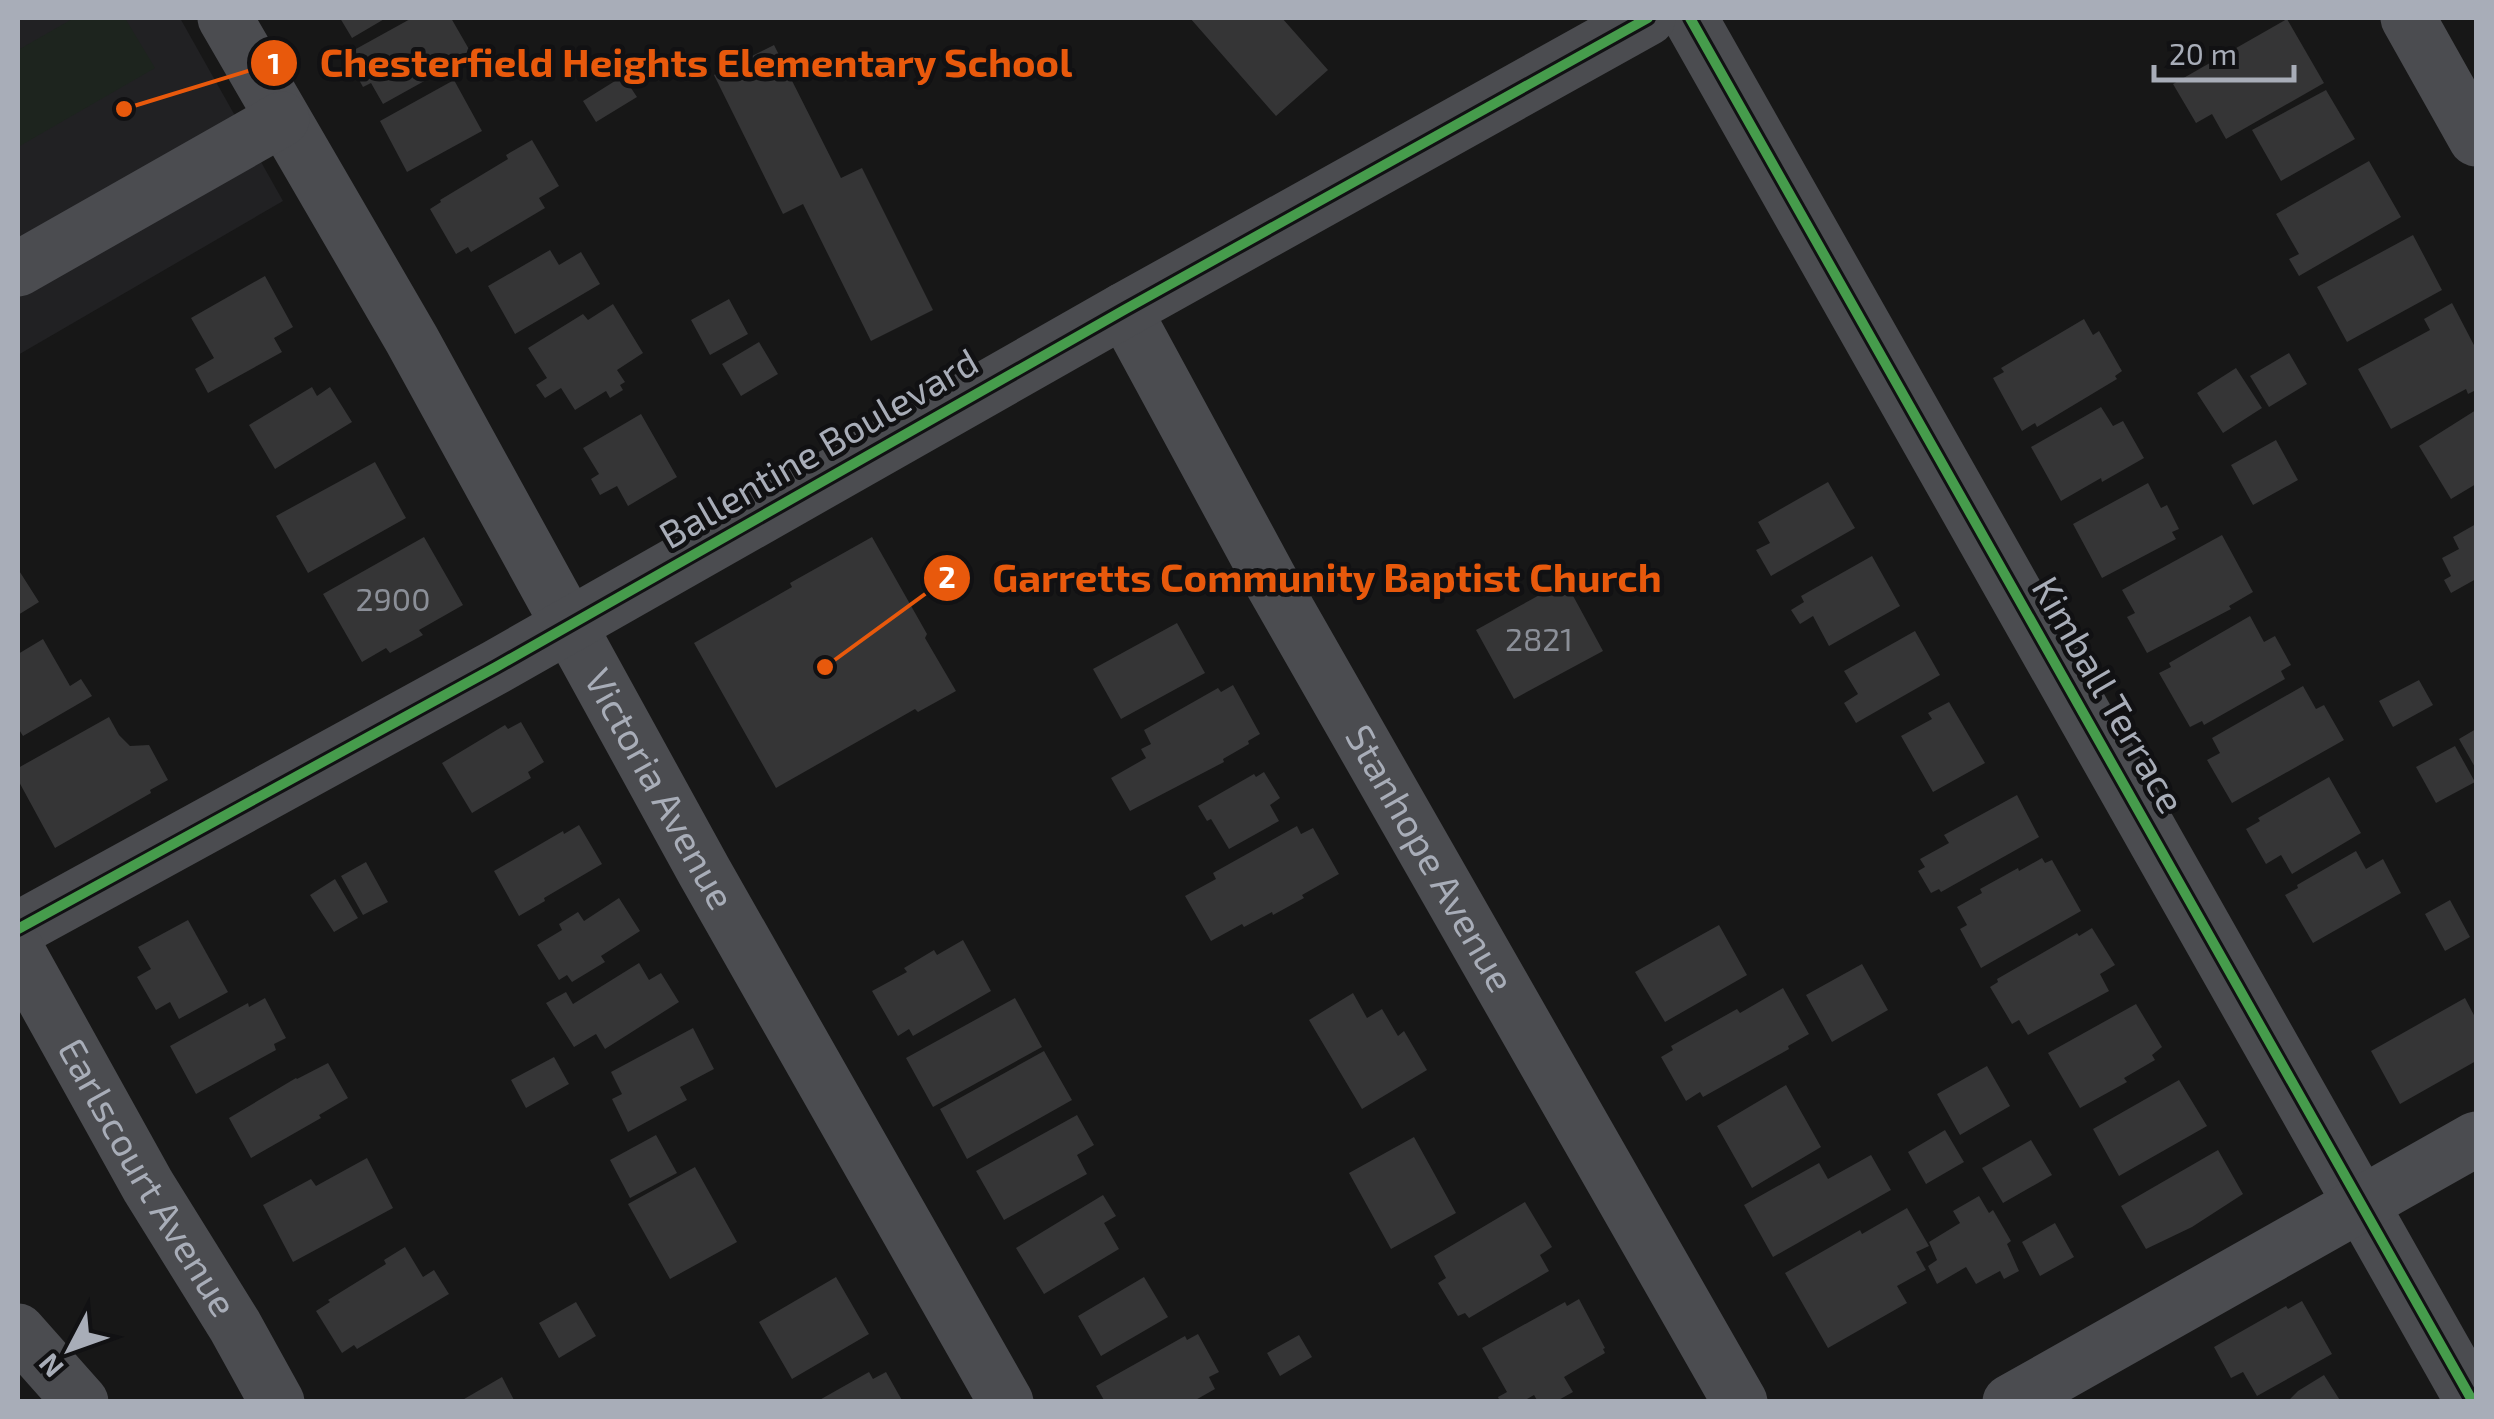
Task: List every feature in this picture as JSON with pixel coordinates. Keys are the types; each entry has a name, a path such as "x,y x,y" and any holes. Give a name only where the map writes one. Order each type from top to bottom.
{"street":[{"name":"Victoria Avenue","path":"225,18 412,340 704,871 1006,1402"},
{"name":"Ballentine Boulevard","path":"18,929 496,667 1648,18"},
{"name":"Kimball Terrace","path":"1690,18 2474,1402"},
{"path":"2408,18 2476,139"},
{"path":"18,269 282,119"},
{"name":"Stanhope Avenue","path":"1124,310 1272,583 1740,1402"},
{"name":"Earlscourt Avenue","path":"18,952 148,1186 277,1402"},
{"path":"2010,1402 2476,1139"},
{"path":"18,1332 81,1402"}],"shaded area":[{"path":"18,18 180,18 283,201 18,355"},
{"path":"74,18 125,18 155,68 18,147 18,50"}],"building":[{"path":"340,18 386,18 352,38"},
{"path":"412,18 451,18 470,51 462,55 464,59 383,104 371,83 363,87 345,55"},
{"path":"1190,18 1282,18 1328,70 1276,116"},
{"path":"2287,19 2324,83 2226,139 2212,114 2196,123 2173,84"},
{"path":"774,45 841,178 862,168 933,310 871,341 803,204 783,214 714,75"},
{"path":"623,76 637,97 596,122 583,101"},
{"path":"454,80 482,131 407,172 380,121"},
{"path":"2326,90 2355,139 2281,181 2252,130"},
{"path":"532,140 559,186 539,198 545,208 471,252 468,247 456,254 430,209"},
{"path":"2369,161 2401,217 2299,276 2289,259 2299,254 2276,214"},
{"path":"2413,235 2442,290 2347,342 2317,287"},
{"path":"550,250 559,265 581,252 600,284 515,334 488,286"},
{"path":"265,276 293,327 274,338 282,352 208,393 195,369 214,358 191,318"},
{"path":"729,299 748,334 710,355 691,320"},
{"path":"2452,303 2476,349 2476,390 2468,394 2466,389 2391,429 2358,369 2430,330 2424,319"},
{"path":"613,304 643,353 617,370 625,382 620,385 623,390 610,398 606,391 575,410 561,388 545,398 536,385 547,378 528,348 583,314 588,320"},
{"path":"2084,319 2093,335 2099,331 2122,371 2115,376 2117,379 2037,427 2035,423 2022,431 1993,378 2004,372 2001,368"},
{"path":"759,342 778,374 741,396 722,364"},
{"path":"2289,353 2307,384 2269,407 2250,376"},
{"path":"2236,368 2262,408 2223,433 2197,393"},
{"path":"312,387 317,396 330,387 352,422 275,469 249,425"},
{"path":"2101,407 2113,426 2123,421 2144,458 2061,501 2031,447"},
{"path":"2476,410 2476,484 2451,499 2419,446"},
{"path":"641,414 677,477 628,506 617,486 600,495 591,479 599,474 583,448"},
{"path":"2276,440 2298,480 2253,505 2231,465"},
{"path":"375,462 406,518 308,573 276,516"},
{"path":"1828,482 1855,528 1771,576 1756,550 1770,543 1758,522"},
{"path":"2148,483 2161,508 2167,505 2179,529 2172,532 2176,539 2102,578 2073,524"},
{"path":"2476,524 2476,579 2451,593 2444,580 2451,576 2442,558 2459,549 2453,537"},
{"path":"2222,535 2253,592 2229,606 2231,609 2147,653 2127,617 2135,613 2122,590"},
{"path":"424,537 463,605 419,630 423,635 390,653 386,648 362,662 323,594"},
{"path":"872,537 956,691 918,712 915,709 776,788 694,643"},
{"path":"1872,556 1900,606 1829,646 1813,616 1800,624 1791,610 1804,602 1801,596"},
{"path":"18,569 39,602 18,615"},
{"path":"1565,581 1603,651 1514,699 1476,630"},
{"path":"2250,616 2264,642 2275,636 2291,665 2281,671 2285,679 2204,725 2202,721 2190,727 2159,673 2171,667 2169,663"},
{"path":"1177,623 1205,673 1121,719 1093,669"},
{"path":"1915,631 1940,675 1856,723 1844,703 1858,694 1844,671"},
{"path":"43,639 70,686 81,679 92,696 23,736 18,728 18,654"},
{"path":"2419,680 2433,705 2393,727 2379,701"},
{"path":"1233,685 1260,734 1224,762 1130,811 1111,778 1146,758 1141,749 1151,744 1144,730 1218,688 1221,692"},
{"path":"2303,686 2316,709 2324,705 2344,740 2232,803 2207,760 2220,753 2212,738"},
{"path":"1949,702 1985,763 1933,792 1901,736 1932,719 1928,713"},
{"path":"109,717 130,746 149,745 168,780 55,848 18,780 18,768"},
{"path":"521,722 544,762 528,772 531,778 472,813 442,763 505,725 508,729"},
{"path":"2476,729 2476,769 2459,739"},
{"path":"2455,746 2475,782 2436,803 2416,767"},
{"path":"1264,772 1280,798 1270,805 1279,821 1229,849 1198,806"},
{"path":"2329,777 2361,833 2292,874 2281,855 2266,864 2246,829"},
{"path":"2017,795 2039,837 1941,892 1939,889 1931,893 1918,871 1925,867 1920,859 1949,843 1944,835"},
{"path":"579,825 602,864 519,916 494,871"},
{"path":"1297,826 1301,834 1313,828 1339,874 1273,915 1272,912 1244,927 1242,924 1211,941 1185,896 1216,879 1213,873"},
{"path":"2356,851 2366,869 2383,859 2401,893 2313,943 2285,895"},
{"path":"2042,858 2045,863 2052,860 2081,911 1981,968 1960,929 1967,925 1957,907 1982,893 1980,889"},
{"path":"366,862 388,902 363,915 341,876"},
{"path":"335,879 358,918 334,932 310,895"},
{"path":"619,898 640,931 601,956 605,962 572,982 567,975 559,980 537,945 562,930 559,924 578,912 584,921"},
{"path":"2450,900 2470,937 2445,951 2425,914"},
{"path":"188,920 228,992 179,1019 170,1002 156,1010 137,977 151,969 138,947"},
{"path":"1719,925 1747,975 1665,1022 1635,972"},
{"path":"2092,928 2115,965 2100,974 2109,991 2028,1035 2019,1020 2012,1024 1990,987 1997,979"},
{"path":"963,940 991,991 913,1036 909,1029 898,1036 872,991 907,972 904,968 934,950 937,955"},
{"path":"639,963 649,980 661,973 679,1002 605,1049 596,1034 574,1047 546,1003 566,992 573,1004"},
{"path":"1862,964 1888,1010 1832,1042 1806,995"},
{"path":"1783,988 1809,1034 1703,1097 1700,1092 1686,1101 1661,1057 1673,1050 1671,1046"},
{"path":"1353,993 1367,1018 1382,1009 1398,1036 1404,1031 1427,1070 1362,1109 1309,1020"},
{"path":"265,998 286,1038 274,1044 276,1050 196,1094 170,1046 248,1003 249,1007"},
{"path":"1015,998 1042,1047 933,1107 906,1058"},
{"path":"2465,998 2476,1019 2476,1061 2400,1104 2371,1051"},
{"path":"2136,1004 2162,1047 2152,1055 2155,1060 2124,1078 2127,1082 2080,1108 2048,1053"},
{"path":"693,1028 714,1069 680,1087 687,1100 628,1132 612,1099 622,1094 611,1072"},
{"path":"1044,1051 1072,1100 967,1159 940,1109"},
{"path":"554,1057 569,1084 526,1108 511,1080"},
{"path":"328,1063 348,1098 251,1158 229,1118"},
{"path":"1987,1066 2010,1106 1960,1135 1937,1094"},
{"path":"2179,1080 2207,1126 2119,1176 2093,1129"},
{"path":"1786,1085 1821,1147 1752,1188 1717,1126"},
{"path":"1077,1115 1094,1145 1077,1155 1087,1174 1004,1220 976,1171"},
{"path":"1945,1130 1964,1162 1926,1184 1908,1152"},
{"path":"656,1135 677,1173 630,1198 610,1160"},
{"path":"1414,1137 1456,1213 1391,1249 1349,1173"},
{"path":"2031,1140 2052,1175 2003,1203 1982,1168"},
{"path":"2218,1150 2243,1194 2192,1227 2146,1249 2121,1206"},
{"path":"1871,1155 1891,1190 1773,1257 1744,1205 1819,1163 1828,1179"},
{"path":"367,1158 393,1208 293,1262 263,1205 311,1179 316,1186"},
{"path":"695,1167 737,1242 670,1279 628,1204"},
{"path":"1103,1195 1116,1216 1104,1223 1119,1249 1044,1294 1016,1248"},
{"path":"1979,1196 1989,1213 1993,1210 2011,1241 2007,1244 2019,1271 2004,1279 2000,1271 1976,1284 1966,1267 1937,1284 1928,1266 1937,1260 1929,1242 1960,1223 1953,1211"},
{"path":"1525,1202 1552,1247 1540,1255 1549,1271 1469,1318 1465,1313 1458,1316 1438,1283 1446,1278 1434,1256"},
{"path":"1907,1208 1929,1246 1916,1252 1926,1270 1897,1286 1907,1303 1828,1348 1785,1273"},
{"path":"2055,1223 2074,1257 2040,1276 2022,1242"},
{"path":"405,1247 423,1277 434,1270 449,1294 357,1349 354,1345 342,1353 316,1311"},
{"path":"836,1277 869,1334 792,1379 759,1322"},
{"path":"1144,1277 1168,1317 1101,1356 1078,1316"},
{"path":"1579,1299 1605,1353 1564,1377 1573,1392 1555,1402 1538,1402 1534,1395 1522,1402 1500,1402 1498,1397 1507,1392 1482,1348 1565,1302 1567,1306"},
{"path":"2302,1301 2332,1354 2257,1396 2243,1372 2231,1378 2214,1347"},
{"path":"576,1302 596,1336 559,1358 539,1323"},
{"path":"1198,1334 1219,1372 1209,1377 1215,1389 1192,1402 1105,1402 1096,1386 1185,1336 1187,1340"},
{"path":"1299,1335 1312,1357 1280,1376 1267,1353"},
{"path":"869,1372 873,1379 886,1372 903,1402 816,1402"},
{"path":"2324,1375 2341,1402 2287,1402 2298,1391"},
{"path":"502,1377 515,1402 459,1402"}],"cycle path":[{"path":"18,929 496,667 1648,18"},
{"path":"1690,18 2473,1402"}],"place":[{"name":"Chesterfield Heights Elementary School","path":"124,109"},
{"name":"Garretts Community Baptist Church","path":"825,667"}]}
